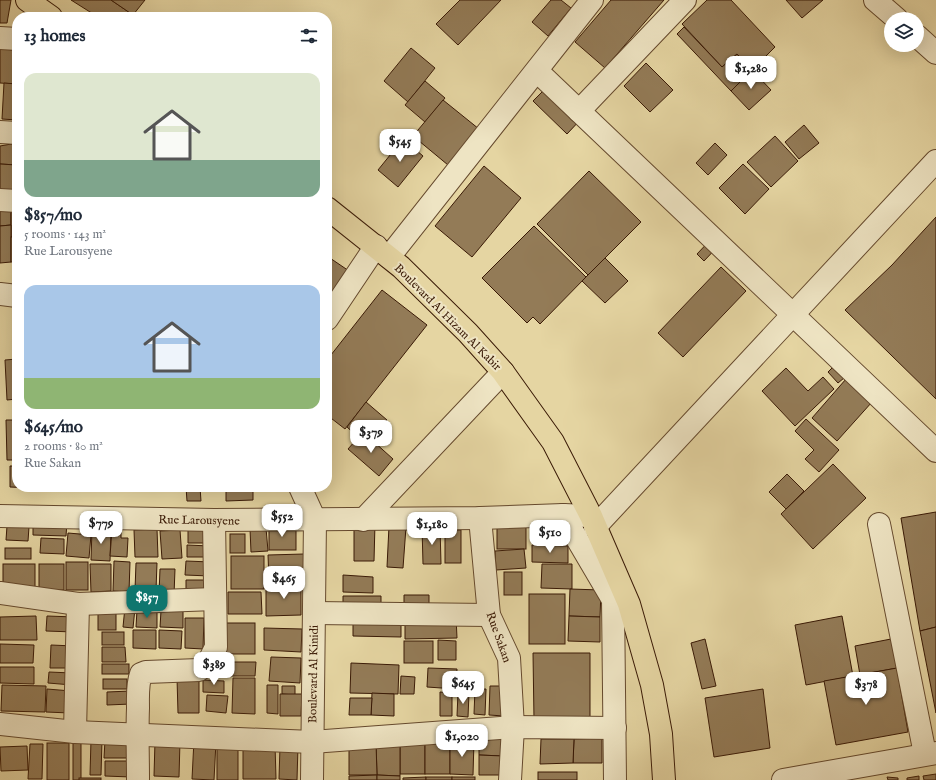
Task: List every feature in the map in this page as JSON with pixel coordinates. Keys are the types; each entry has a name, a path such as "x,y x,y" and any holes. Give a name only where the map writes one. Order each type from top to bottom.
{"main road":[{"path":"27,0 44,12"},
{"name":"Boulevard Al Hizam Al Kabir","path":"332,212 401,268 468,333 503,372 553,442 593,521 629,604 652,685 661,734 664,780"}],"street":[{"path":"332,313 536,71 592,0"},
{"path":"579,111 685,0"},
{"path":"875,0 889,12"},
{"path":"0,38 12,39"},
{"path":"924,42 936,53"},
{"path":"536,71 936,451"},
{"path":"0,132 12,133"},
{"path":"593,521 792,315 935,162"},
{"path":"0,200 12,201"},
{"path":"0,294 12,295"},
{"path":"363,520 503,372"},
{"path":"302,492 314,520"},
{"name":"Rue Larousyene","path":"0,516 214,520 363,520 563,516 593,521"},
{"path":"563,516 612,600 615,780"},
{"name":"Rue Sakan","path":"480,518 489,615 509,658 513,727 510,780"},
{"path":"138,780 138,681 141,674 146,672 199,670 204,667 213,655 216,647 214,520"},
{"name":"Boulevard Al Kinidi","path":"312,780 314,520"},
{"path":"782,780 931,753 879,524"},
{"path":"0,593 78,604 215,599"},
{"path":"74,732 78,604"},
{"path":"314,614 489,615"},
{"path":"0,724 74,732 312,742 513,727 615,728"}],"building":[{"path":"0,0 11,0 7,23 0,23"},
{"path":"71,0 111,0 129,12 90,12"},
{"path":"111,0 145,0 135,12 129,12"},
{"path":"460,0 501,0 458,45 436,24"},
{"path":"551,0 561,0 571,8 548,36 532,22"},
{"path":"611,0 664,0 605,68 575,42"},
{"path":"707,0 731,0 775,47 752,70 737,54 722,67 682,24"},
{"path":"786,0 823,0 802,18"},
{"path":"684,27 722,67 737,54 752,70 731,91 677,34"},
{"path":"411,48 435,68 408,102 384,81"},
{"path":"0,49 12,50 12,84 0,83"},
{"path":"646,63 673,90 650,112 624,86"},
{"path":"752,70 771,90 749,110 731,91"},
{"path":"425,81 445,98 425,122 405,105"},
{"path":"4,83 12,84 12,120 2,119"},
{"path":"548,86 582,118 567,134 533,101"},
{"path":"443,100 479,129 448,165 413,136"},
{"path":"804,125 819,143 799,159 785,142"},
{"path":"775,136 798,161 771,187 747,162"},
{"path":"403,139 423,156 398,187 378,170"},
{"path":"715,143 727,155 708,175 696,163"},
{"path":"12,144 12,165 0,164 0,146"},
{"path":"0,164 12,165 12,191 0,190"},
{"path":"743,164 769,189 745,214 719,188"},
{"path":"484,166 521,198 472,257 435,226"},
{"path":"589,171 641,222 588,275 537,224"},
{"path":"11,208 11,225 0,226 0,209"},
{"path":"11,208 12,208 12,237"},
{"path":"936,217 936,399 845,310 892,265"},
{"path":"11,225 11,262 0,263 0,226"},
{"path":"534,226 586,277 540,324 533,317 527,323 482,278"},
{"path":"715,235 722,242 704,261 697,254"},
{"path":"11,237 12,237 12,262"},
{"path":"605,258 628,281 605,303 582,281"},
{"path":"332,259 352,273 332,297"},
{"path":"721,267 746,291 683,357 658,333"},
{"path":"382,290 427,325 345,429 332,419 332,354"},
{"path":"12,359 12,400 7,400 5,360"},
{"path":"833,367 844,378 838,383 828,372"},
{"path":"786,368 808,391 823,377 834,389 795,426 762,391"},
{"path":"846,379 872,402 837,441 812,418"},
{"path":"366,402 387,420 371,439 363,432 358,437 347,427"},
{"path":"806,419 839,450 819,472 805,459 814,450 795,431"},
{"path":"6,420 12,420 12,460 7,460"},
{"path":"363,432 393,459 379,476 348,449"},
{"path":"833,464 866,498 813,549 781,514"},
{"path":"10,466 12,466 12,487 10,487"},
{"path":"787,474 804,491 786,509 769,492"},
{"path":"186,492 200,492 201,501 187,501"},
{"path":"226,492 253,492 253,500 226,501"},
{"path":"936,512 936,627 920,631 901,518"},
{"path":"33,521 67,522 66,536 33,535"},
{"path":"354,523 375,523 374,561 354,561"},
{"path":"7,526 29,527 28,541 6,540"},
{"path":"389,526 406,527 403,568 387,567"},
{"path":"269,527 296,527 296,550 269,550"},
{"path":"422,527 440,527 441,564 423,564"},
{"path":"497,527 526,527 526,549 497,549"},
{"path":"266,528 268,551 251,552 250,529"},
{"path":"92,529 111,530 110,561 91,560"},
{"path":"157,529 158,557 135,557 134,530"},
{"path":"188,529 210,530 209,543 188,543"},
{"path":"112,530 121,531 121,538 128,538 127,557 110,556"},
{"path":"180,530 182,558 162,559 160,531"},
{"path":"445,530 461,530 461,563 445,563"},
{"path":"68,533 91,535 89,558 66,556"},
{"path":"230,534 245,534 245,553 230,553"},
{"path":"41,538 64,539 64,554 40,553"},
{"path":"187,545 210,546 210,557 187,557"},
{"path":"532,545 568,546 568,563 532,562"},
{"path":"5,548 31,548 31,559 5,559"},
{"path":"524,549 526,568 496,570 495,551"},
{"path":"304,554 304,579 269,580 268,555"},
{"path":"231,556 264,556 264,589 231,589"},
{"path":"114,561 130,562 129,592 113,591"},
{"path":"186,561 211,562 210,576 185,575"},
{"path":"66,562 88,562 88,590 66,590"},
{"path":"136,563 157,563 156,590 135,590"},
{"path":"3,564 35,564 35,590 3,590"},
{"path":"39,564 64,564 64,590 39,590"},
{"path":"90,564 111,564 111,591 91,592"},
{"path":"542,564 572,564 572,589 541,588"},
{"path":"160,569 175,569 174,595 159,594"},
{"path":"504,572 522,572 522,595 504,595"},
{"path":"343,575 373,577 373,593 343,592"},
{"path":"186,580 208,580 208,589 186,590"},
{"path":"301,584 301,615 266,616 266,585"},
{"path":"570,589 601,590 600,617 569,616"},
{"path":"228,592 261,592 262,614 228,614"},
{"path":"529,594 565,594 565,644 529,644"},
{"path":"404,595 429,595 429,610 404,611"},
{"path":"343,596 381,596 381,611 343,612"},
{"path":"125,607 135,608 133,628 123,627"},
{"path":"137,610 157,610 157,628 136,627"},
{"path":"161,611 183,611 183,628 160,627"},
{"path":"98,612 116,612 116,630 98,630"},
{"path":"36,616 37,640 0,640 0,617"},
{"path":"47,616 75,617 74,632 46,631"},
{"path":"353,616 401,616 401,637 353,636"},
{"path":"569,616 600,617 600,642 568,641"},
{"path":"842,616 853,676 806,685 795,625"},
{"path":"456,617 457,638 405,639 405,618"},
{"path":"185,618 204,618 203,649 185,648"},
{"path":"226,623 255,623 255,654 226,654"},
{"path":"936,627 936,713 920,631"},
{"path":"264,628 302,629 301,652 264,650"},
{"path":"133,630 156,630 156,649 133,648"},
{"path":"159,630 182,631 181,649 159,648"},
{"path":"102,632 124,632 124,645 102,645"},
{"path":"705,639 716,686 702,689 691,643"},
{"path":"891,639 897,668 860,675 855,646"},
{"path":"438,640 456,641 456,660 438,660"},
{"path":"404,641 433,641 433,663 404,663"},
{"path":"0,644 34,645 33,663 0,663"},
{"path":"51,645 74,646 73,668 50,668"},
{"path":"102,647 125,647 126,662 102,662"},
{"path":"533,653 590,653 590,720 534,720"},
{"path":"271,657 301,658 300,683 269,681"},
{"path":"223,662 256,662 255,676 223,676"},
{"path":"351,663 399,665 398,694 350,693"},
{"path":"102,664 129,664 129,674 102,674"},
{"path":"0,667 34,667 34,684 0,683"},
{"path":"428,668 457,669 456,689 427,687"},
{"path":"897,668 908,732 836,745 824,681"},
{"path":"49,672 72,673 72,685 48,683"},
{"path":"401,676 415,677 414,694 400,694"},
{"path":"177,678 199,678 199,713 178,713"},
{"path":"233,678 255,678 255,714 232,713"},
{"path":"103,679 127,679 127,689 103,689"},
{"path":"203,680 224,681 224,693 203,692"},
{"path":"2,685 46,686 45,712 1,711"},
{"path":"267,685 278,685 278,714 267,713"},
{"path":"282,686 295,686 295,695 282,694"},
{"path":"490,686 505,686 504,716 489,715"},
{"path":"47,689 71,691 70,713 46,712"},
{"path":"475,689 486,689 485,715 474,714"},
{"path":"763,689 770,748 714,757 705,698"},
{"path":"131,691 131,704 107,705 107,692"},
{"path":"440,692 452,693 452,716 440,716"},
{"path":"372,693 394,694 394,716 371,715"},
{"path":"458,693 469,693 468,717 457,716"},
{"path":"280,694 302,694 301,716 280,716"},
{"path":"207,695 228,696 226,713 206,711"},
{"path":"350,698 372,698 371,715 349,715"},
{"path":"479,736 504,737 503,756 479,755"},
{"path":"602,738 602,763 573,763 574,739"},
{"path":"541,739 574,739 573,763 540,764"},
{"path":"91,740 102,740 101,775 90,775"},
{"path":"105,740 130,740 130,758 104,758"},
{"path":"194,740 216,742 214,780 192,779"},
{"path":"155,741 180,741 179,777 154,776"},
{"path":"400,741 425,741 425,774 400,774"},
{"path":"400,741 400,776 377,775 376,743"},
{"path":"425,741 450,741 450,774 425,774"},
{"path":"450,741 474,741 473,775 450,774"},
{"path":"47,743 69,743 69,780 47,780"},
{"path":"73,743 81,743 81,780 73,780"},
{"path":"349,743 376,743 377,775 349,775"},
{"path":"30,744 43,744 42,779 28,779"},
{"path":"243,744 275,744 276,779 243,779"},
{"path":"27,746 28,770 1,771 0,747"},
{"path":"280,746 298,746 297,780 279,779"},
{"path":"217,748 238,748 238,780 217,780"},
{"path":"479,755 503,756 503,775 479,775"},
{"path":"105,761 132,761 131,777 105,776"},
{"path":"538,772 577,772 577,780 538,780"},
{"path":"936,774 936,780 924,780 923,776"},
{"path":"377,775 377,780 349,780 349,776"},
{"path":"377,775 400,776 400,780 377,780"},
{"path":"919,776 919,780 907,780 907,778"},
{"path":"426,777 426,780 403,780 403,778"},
{"path":"426,777 452,777 452,780 426,780"},
{"path":"452,777 475,777 475,780 452,780"},
{"path":"887,777 898,778 898,780 888,780"},
{"path":"79,778 101,778 101,780 79,780"}]}
